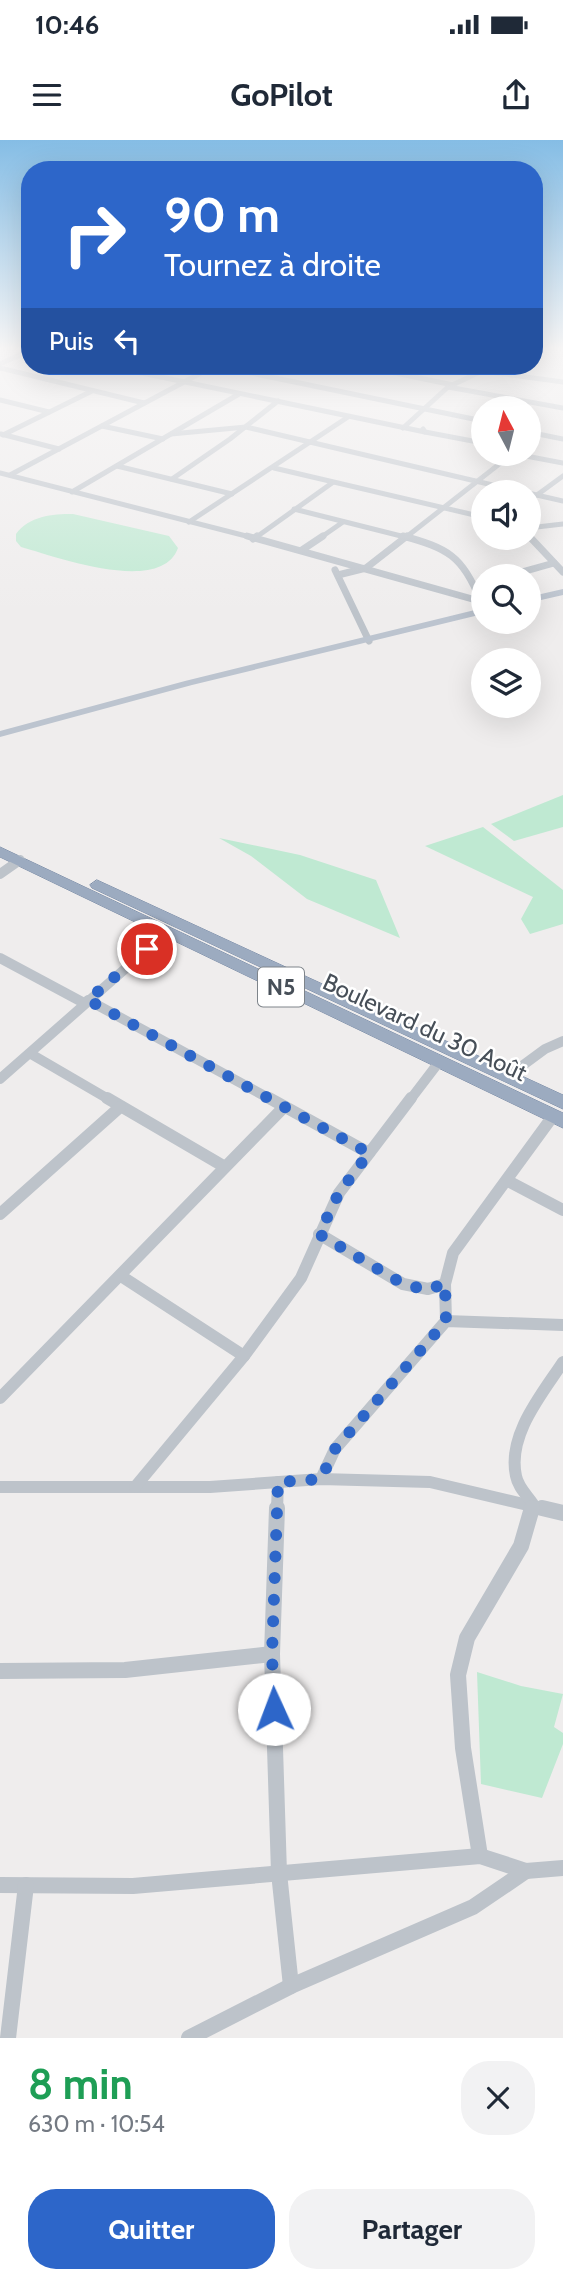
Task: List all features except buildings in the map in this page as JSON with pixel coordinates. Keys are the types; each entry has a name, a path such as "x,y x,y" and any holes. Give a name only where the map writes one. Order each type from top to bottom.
{"highway":[{"name":"Boulevard du 30 Août","path":"0,839 389,1029 439,1062 560,1111"},
{"name":"Boulevard du 30 Août","path":"0,851 167,932 389,1029 507,1077 560,1111"}],"main road":[{"path":"541,591 563,586"},
{"path":"541,597 563,592"},
{"path":"0,734 367,638 471,607"},
{"path":"0,726 194,673 367,638"}],"street":[{"path":"8,436 59,449"},
{"path":"10,475 84,436"},
{"path":"147,436 163,439"},
{"path":"72,492 168,436"},
{"path":"172,479 235,436"},
{"path":"284,436 471,482"},
{"path":"189,522 319,436"},
{"path":"444,436 471,441"},
{"path":"541,459 563,463"},
{"path":"117,466 232,494"},
{"path":"480,480 496,466"},
{"path":"274,468 471,514"},
{"path":"0,472 302,550 471,601"},
{"path":"541,492 563,476"},
{"path":"253,539 332,482"},
{"path":"338,575 366,568 471,487"},
{"path":"541,496 563,501"},
{"path":"294,509 407,537 450,552 471,581"},
{"path":"302,550 343,522"},
{"path":"541,527 563,524"},
{"path":"541,549 563,572"},
{"path":"327,559 338,575 367,638"},
{"path":"541,567 554,563"},
{"path":"0,874 20,860"},
{"path":"0,1079 167,932"},
{"path":"0,958 86,1001 369,1153"},
{"path":"507,1077 545,1049 563,1041"},
{"path":"31,1054 225,1167"},
{"path":"135,1487 244,1356 301,1278 339,1193 439,1062"},
{"path":"0,1214 120,1107"},
{"path":"0,1398 284,1107"},
{"path":"321,1479 335,1449 446,1321 445,1283 453,1253 560,1111"},
{"path":"508,1181 563,1210"},
{"path":"319,1234 403,1284 428,1290 445,1283"},
{"path":"121,1276 244,1356"},
{"path":"446,1321 563,1325"},
{"path":"480,1856 463,1748 458,1675 467,1637 521,1546 533,1504 516,1477 517,1441 532,1410 563,1362"},
{"path":"0,1487 210,1487 321,1479 430,1482 563,1513"},
{"path":"278,1482 272,1654 279,1873 291,1986"},
{"path":"0,1671 125,1670 272,1654"},
{"path":"0,1885 133,1886 480,1856 526,1871 563,1868"},
{"path":"190,2038 291,1986 473,1907 526,1871"},
{"path":"8,2038 26,1885"}],"green space":[{"path":"73,514 169,536 178,548 168,562 151,569 130,571 106,569 57,558 21,547 16,541 16,534 27,523 49,516"},
{"path":"563,795 563,827 514,841 491,824"},
{"path":"483,827 563,890 563,924 530,934 521,919 533,897 425,846"},
{"path":"219,838 300,855 376,880 400,938 307,899 251,856"},
{"path":"477,1672 521,1686 563,1694 554,1727 563,1733 563,1744 542,1798 481,1784"}],"route":[{"path":"147,949 88,1000 369,1153 339,1193 319,1234 403,1284 428,1290 445,1283 446,1321 335,1449 321,1479 278,1482 272,1654 274,1709"}]}
